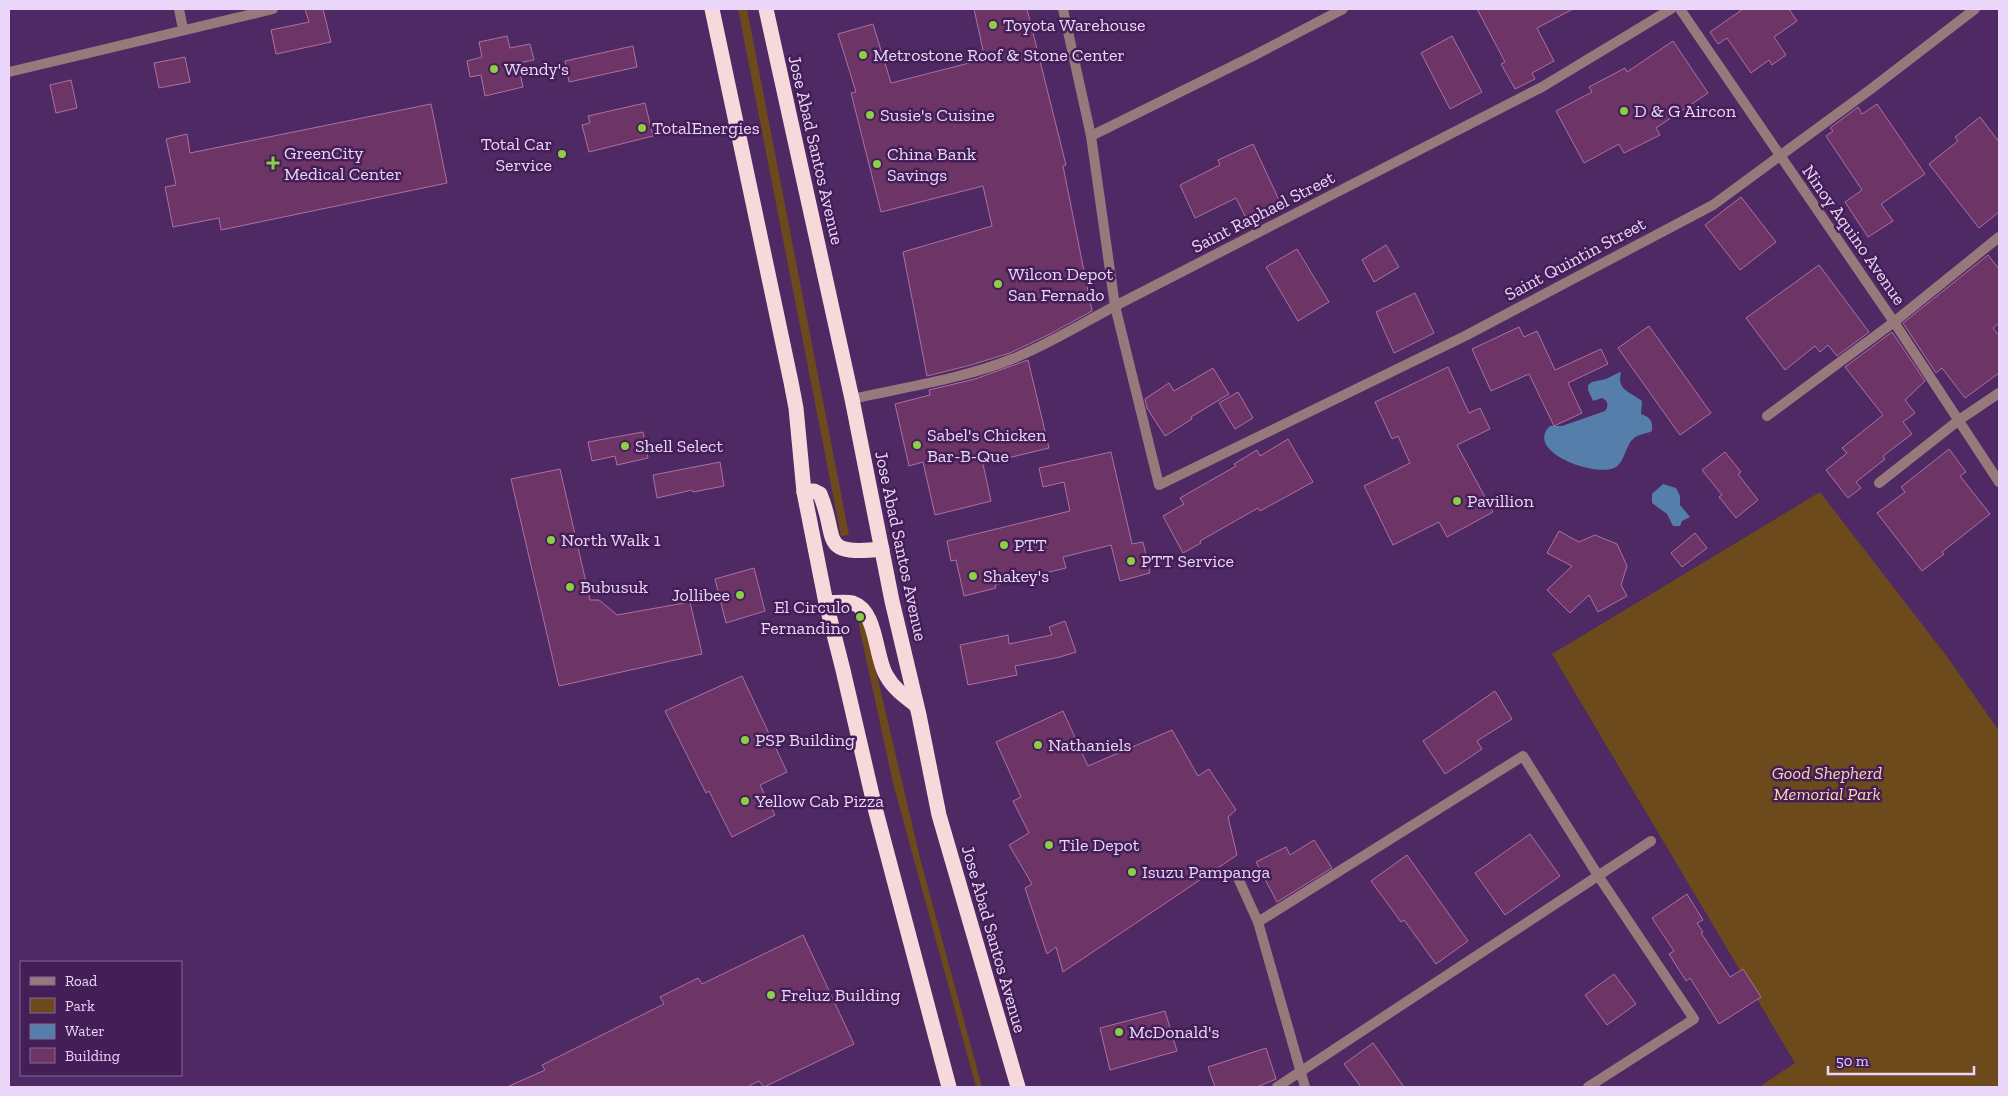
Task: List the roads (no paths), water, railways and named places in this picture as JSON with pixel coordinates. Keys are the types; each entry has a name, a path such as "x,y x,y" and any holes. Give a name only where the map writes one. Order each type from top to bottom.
{"highway":[{"path":"712,9 796,408 804,492 826,604 844,670 875,808 949,1087"},
{"name":"Jose Abad Santos Avenue","path":"766,9 852,399 892,601 940,815 1018,1087"},
{"path":"804,492 814,491 820,494 830,535 836,545 850,551 882,549"},
{"path":"826,604 852,603 864,610 872,628 885,674 890,683 916,705"}],"street":[{"path":"179,9 184,29"},
{"path":"9,72 273,9"},
{"path":"1063,9 1091,136 1115,306"},
{"path":"1091,136 1343,9"},
{"name":"Saint Raphael Street","path":"852,399 960,375 1012,359 1046,344 1115,306 1542,87 1671,9"},
{"name":"Ninoy Aquino Avenue","path":"1680,9 1894,322 1999,482"},
{"name":"Saint Quintin Street","path":"1115,306 1159,485 1465,336 1713,205 1871,89 1974,9"},
{"path":"1767,416 1894,322 1999,237"},
{"path":"1879,483 1958,420 1999,393"},
{"path":"1258,922 1523,756 1599,877 1694,1019 1588,1087"},
{"path":"1276,1087 1599,877 1651,840"},
{"path":"1238,878 1258,922 1305,1087"}],"water":[{"path":"1620,372 1621,383 1625,390 1642,401 1641,414 1650,420 1652,431 1637,436 1632,440 1620,463 1614,468 1604,470 1591,469 1564,460 1553,453 1546,444 1544,435 1550,426 1562,426 1605,411 1607,402 1602,398 1593,401 1588,385"},
{"path":"1663,484 1676,488 1680,496 1680,505 1690,517 1682,521 1680,526 1673,526 1667,514 1652,503 1652,494"}],"place":[{"name":"Toyota Warehouse","path":"993,25"},
{"name":"Metrostone Roof & Stone Center","path":"863,55"},
{"name":"Wendy's","path":"494,69"},
{"name":"D & G Aircon","path":"1624,111"},
{"name":"Susie's Cuisine","path":"870,115"},
{"name":"TotalEnergies","path":"642,128"},
{"name":"Total Car Service","path":"562,154"},
{"name":"GreenCity Medical Center","path":"273,163"},
{"name":"China Bank Savings","path":"877,164"},
{"name":"Wilcon Depot San Fernado","path":"998,284"},
{"name":"Sabel's Chicken Bar-B-Que","path":"917,445"},
{"name":"Shell Select","path":"625,446"},
{"name":"Pavillion","path":"1457,501"},
{"name":"North Walk 1","path":"551,540"},
{"name":"PTT","path":"1004,545"},
{"name":"PTT Service","path":"1131,561"},
{"name":"Shakey's","path":"973,576"},
{"name":"Bubusuk","path":"570,587"},
{"name":"Jollibee","path":"740,595"},
{"name":"El Circulo Fernandino","path":"860,617"},
{"name":"PSP Building","path":"745,740"},
{"name":"Nathaniels","path":"1038,745"},
{"name":"Yellow Cab Pizza","path":"745,801"},
{"name":"Tile Depot","path":"1049,845"},
{"name":"Isuzu Pampanga","path":"1132,872"},
{"name":"Freluz Building","path":"771,995"},
{"name":"McDonald's","path":"1119,1032"}],"park label":[{"name":"Good Shepherd Memorial Park","path":"1827,783"}]}
